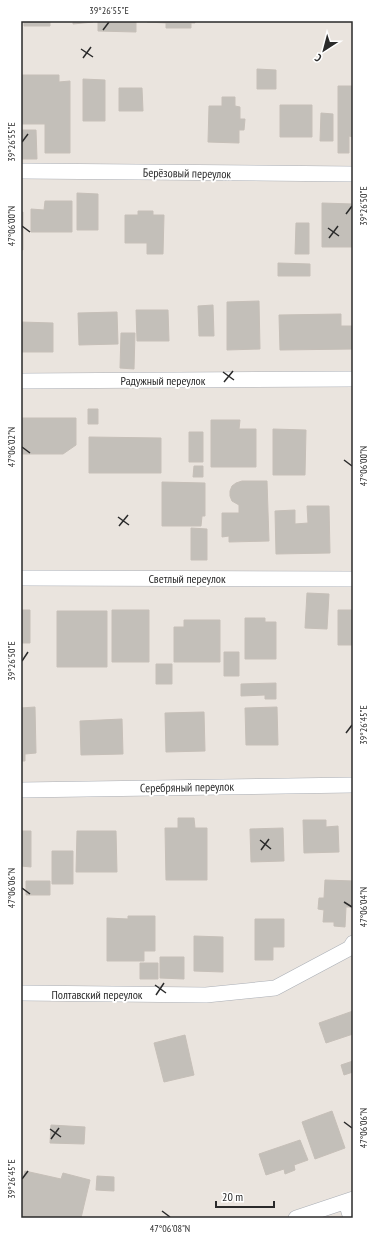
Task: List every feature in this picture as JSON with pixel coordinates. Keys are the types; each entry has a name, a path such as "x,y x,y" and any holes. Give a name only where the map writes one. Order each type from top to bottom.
{"street":[{"name":"Берёзовый переулок","path":"21,171 353,174"},
{"name":"Радужный переулок","path":"21,381 353,379"},
{"name":"Светлый переулок","path":"21,578 353,579"},
{"name":"Серебряный переулок","path":"21,790 353,785"},
{"name":"Полтавский переулок","path":"21,993 206,995 275,988 350,948 353,943"},
{"path":"296,1218 350,1201 351,1218"}],"building":[{"path":"24,21 50,21 50,26 24,26"},
{"path":"73,21 93,21 93,22 73,24"},
{"path":"98,21 136,21 136,32 98,31"},
{"path":"147,21 195,21 195,23 191,23 191,28 166,28 166,23"},
{"path":"257,69 276,70 276,89 257,89"},
{"path":"21,75 59,75 59,82 70,81 70,153 45,153 45,124 21,124"},
{"path":"83,79 105,80 105,121 83,121"},
{"path":"338,86 353,86 353,137 349,136 349,153 338,153"},
{"path":"119,88 142,88 143,111 119,111"},
{"path":"222,97 235,97 235,106 240,107 240,119 245,119 244,130 239,130 239,143 208,142 209,106 222,106"},
{"path":"280,105 312,105 312,137 280,137"},
{"path":"321,113 333,114 333,141 320,141"},
{"path":"21,130 36,130 37,159 21,159"},
{"path":"77,193 98,194 98,230 77,230"},
{"path":"45,201 72,201 72,232 31,232 31,209 44,210"},
{"path":"322,203 353,204 353,247 322,247"},
{"path":"138,211 153,211 153,215 164,215 163,254 147,254 147,243 125,243 125,215 138,215"},
{"path":"21,212 23,212 23,250 21,250"},
{"path":"296,223 309,223 309,254 295,254"},
{"path":"278,263 310,264 310,276 278,276"},
{"path":"259,301 260,349 227,350 227,302"},
{"path":"213,305 214,336 199,336 198,306"},
{"path":"136,310 168,310 169,341 137,341"},
{"path":"117,312 118,344 79,345 78,313"},
{"path":"341,314 341,326 353,326 353,349 280,350 279,315"},
{"path":"21,322 53,323 53,352 21,352"},
{"path":"121,333 135,333 134,369 120,368"},
{"path":"88,409 98,409 98,424 88,424"},
{"path":"21,418 76,418 76,445 63,454 21,454"},
{"path":"211,420 240,420 239,429 256,429 256,467 211,467"},
{"path":"273,429 306,430 305,475 273,475"},
{"path":"189,432 203,432 203,462 189,462"},
{"path":"89,437 161,438 161,473 89,473"},
{"path":"194,466 203,466 203,477 193,477"},
{"path":"242,481 267,481 269,541 229,542 229,536 222,537 222,513 239,513 239,505 232,501 230,491 232,486"},
{"path":"162,482 205,483 205,516 202,516 201,526 162,526"},
{"path":"307,506 329,506 330,553 276,554 275,511 295,510 295,524 308,523"},
{"path":"191,528 207,529 207,560 191,560"},
{"path":"307,593 329,594 327,629 305,628"},
{"path":"21,610 30,610 30,643 21,643"},
{"path":"112,610 149,610 149,662 112,662"},
{"path":"338,610 353,610 353,645 338,645"},
{"path":"57,611 107,611 107,667 57,667"},
{"path":"245,618 265,618 265,622 276,622 276,659 245,659"},
{"path":"184,620 220,620 220,662 174,662 174,627 184,627"},
{"path":"224,652 239,652 239,676 224,676"},
{"path":"156,664 172,664 172,684 156,684"},
{"path":"276,683 276,699 265,699 265,695 241,696 241,684"},
{"path":"35,707 36,753 25,754 25,761 21,761 21,708"},
{"path":"277,707 278,745 246,745 245,708"},
{"path":"204,712 205,751 166,752 165,713"},
{"path":"122,719 123,754 81,755 80,721"},
{"path":"178,818 194,818 195,828 207,828 207,880 166,880 165,828 178,828"},
{"path":"303,820 326,820 326,827 338,826 339,852 304,853"},
{"path":"283,828 284,861 251,862 250,829"},
{"path":"21,831 31,831 31,867 21,866"},
{"path":"77,831 116,831 117,872 76,872"},
{"path":"52,851 73,851 73,884 52,884"},
{"path":"325,880 353,881 353,907 346,907 345,927 334,926 334,922 323,922 324,910 318,909 319,898 324,898"},
{"path":"26,881 50,881 50,895 26,895"},
{"path":"128,916 155,916 155,951 144,951 144,961 107,961 107,918 128,919"},
{"path":"255,919 284,919 284,947 273,947 273,960 255,960"},
{"path":"194,936 223,937 223,972 194,971"},
{"path":"160,957 184,957 184,979 160,978"},
{"path":"140,963 158,963 158,979 140,979"},
{"path":"353,1011 353,1034 326,1043 319,1023"},
{"path":"185,1035 194,1075 164,1082 154,1043"},
{"path":"353,1061 353,1072 344,1075 341,1065"},
{"path":"332,1111 345,1148 315,1159 302,1122"},
{"path":"51,1125 85,1127 84,1144 50,1143"},
{"path":"300,1140 308,1160 294,1165 295,1170 285,1174 284,1169 266,1175 259,1154"},
{"path":"25,1171 61,1179 63,1173 90,1180 81,1218 21,1218 21,1188"},
{"path":"97,1176 114,1177 114,1191 96,1190"}]}
